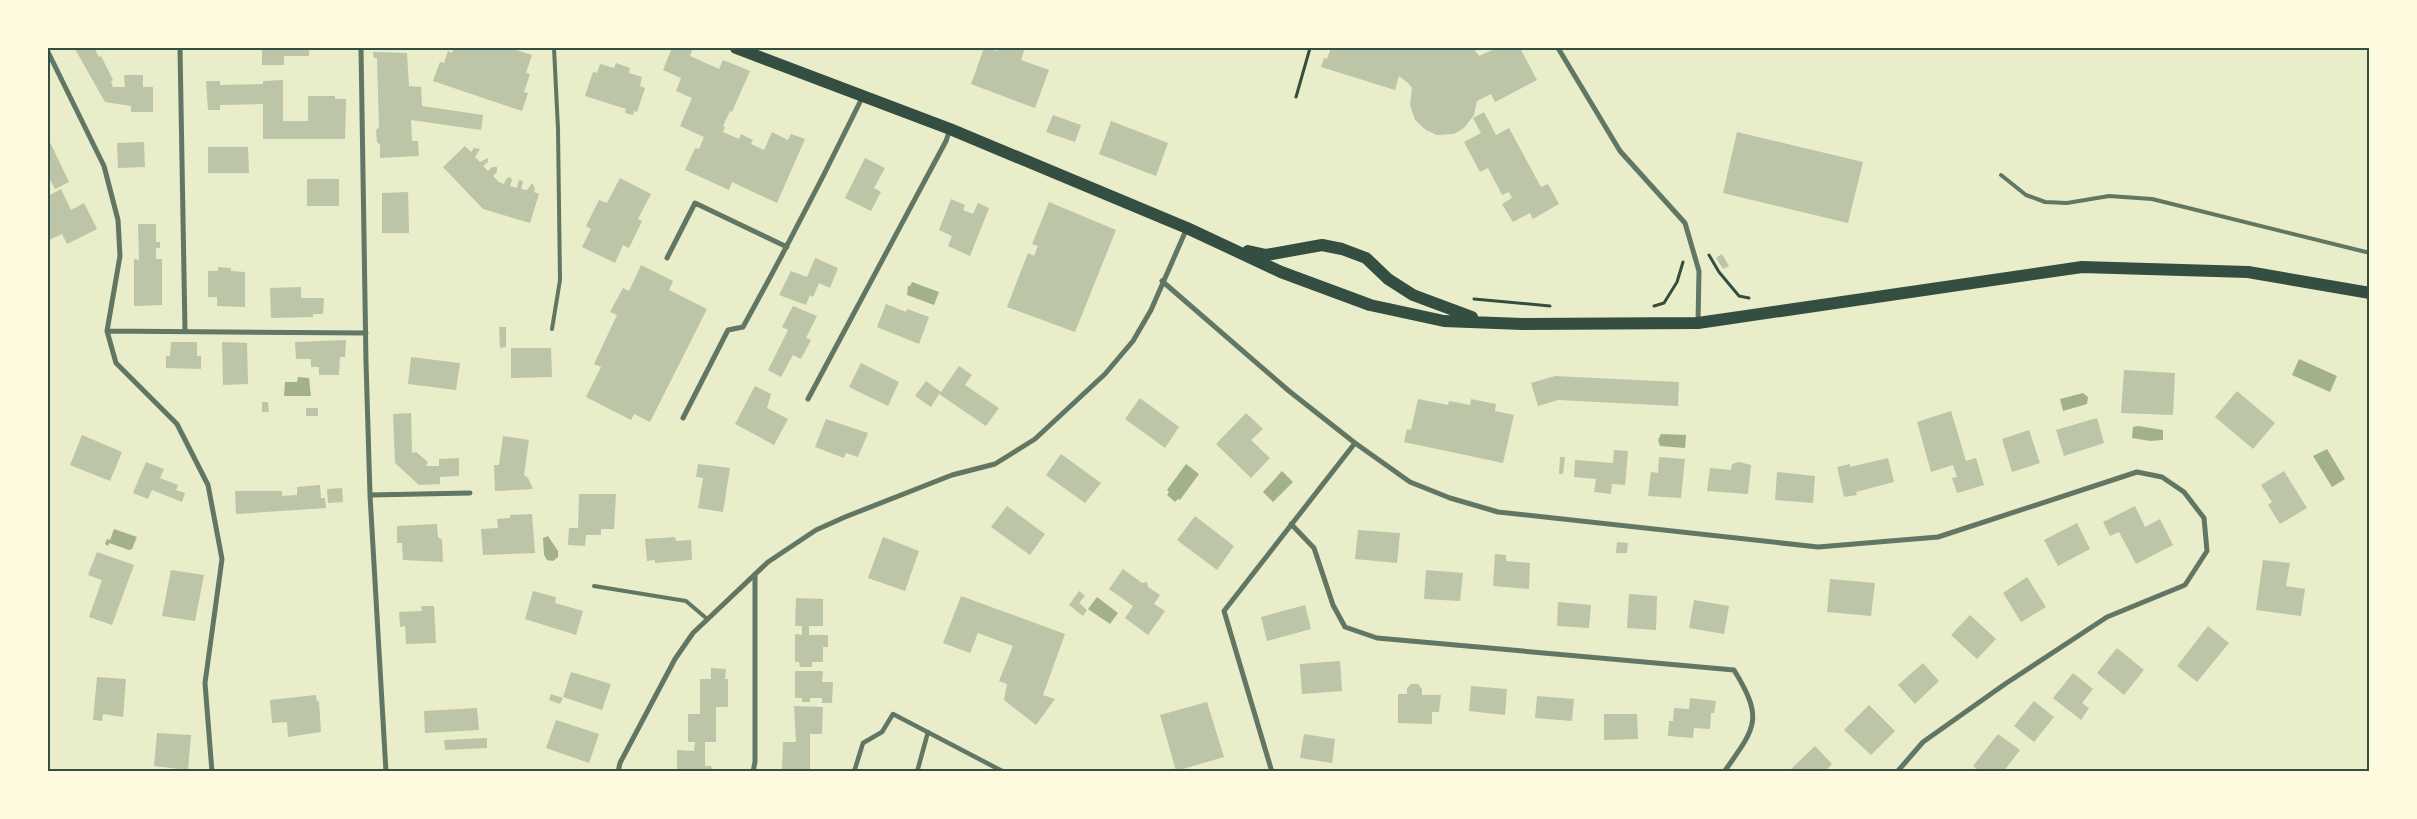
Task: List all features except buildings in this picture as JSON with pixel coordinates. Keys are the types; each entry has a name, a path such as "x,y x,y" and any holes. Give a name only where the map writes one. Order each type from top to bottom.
{"main road":[{"path":"736,48 950,129 1187,228 1281,272 1370,305 1444,321 1522,324 1698,323 2082,267 2248,272 2370,293"},
{"path":"1226,245 1266,255 1322,245 1342,249 1366,258 1388,279 1413,295 1480,321"}],"street":[{"path":"180,48 185,332"},
{"path":"361,48 370,495 386,772"},
{"path":"1558,48 1620,151 1685,223 1699,271 1698,323"},
{"path":"48,52 104,166 118,220 120,256 107,331 116,363 178,424 208,485 222,559 204,683 212,772"},
{"path":"683,418 728,330 742,327 787,247 830,166 863,95"},
{"path":"808,399 941,150 950,129"},
{"path":"667,258 695,202 787,247"},
{"path":"618,772 620,763 675,659 706,618 768,562 816,530 952,475 996,464 1035,439 1105,374 1133,341 1151,310 1162,281 1187,228"},
{"path":"1162,281 1289,391 1355,443 1410,482 1450,498 1498,512 1818,547 1938,537 2137,472 2162,477 2184,492 2204,518 2207,551 2185,585 2107,617 2005,684 1923,742 1897,772"},
{"path":"107,331 366,333"},
{"path":"1272,772 1224,611 1355,443"},
{"path":"370,495 470,493"},
{"path":"1292,524 1314,548 1333,605 1345,627 1377,638 1734,670 1748,693 1754,719 1744,744 1724,772"},
{"path":"753,772 755,762 755,574"},
{"path":"854,772 863,743 882,732 893,714 1004,772"},
{"path":"917,772 928,732"}],"lane":[{"path":"552,329 560,280 558,129 554,48"},
{"path":"2001,175 2026,195 2045,202 2067,203 2108,196 2152,199 2370,253"},
{"path":"594,586 686,602 706,618"}],"path":[{"path":"1296,97 1310,48"},
{"path":"1645,308 1664,303 1677,282 1684,258 1681,245 1699,238 1719,272 1739,296 1752,298"},
{"path":"1465,298 1558,306"}],"shaded area":[{"path":"912,282 939,292 934,305 907,295 908,286"},
{"path":"2299,359 2337,376 2330,392 2292,375"},
{"path":"298,377 309,378 311,396 284,396 285,382 297,382"},
{"path":"2083,393 2088,397 2087,404 2063,411 2060,399"},
{"path":"2133,427 2163,430 2163,440 2150,441 2132,438"},
{"path":"1661,434 1686,435 1685,448 1660,446 1658,440"},
{"path":"2327,449 2345,479 2332,487 2313,456"},
{"path":"1186,464 1199,474 1180,500 1178,499 1175,502 1167,495 1169,492 1167,490"},
{"path":"1282,471 1293,482 1273,502 1263,492"},
{"path":"114,529 137,537 132,549 129,550 109,543 108,546 105,544 107,539 110,540"},
{"path":"548,536 558,551 558,557 553,561 547,560 544,555 543,538"},
{"path":"1097,597 1118,613 1110,624 1088,609"}]}
